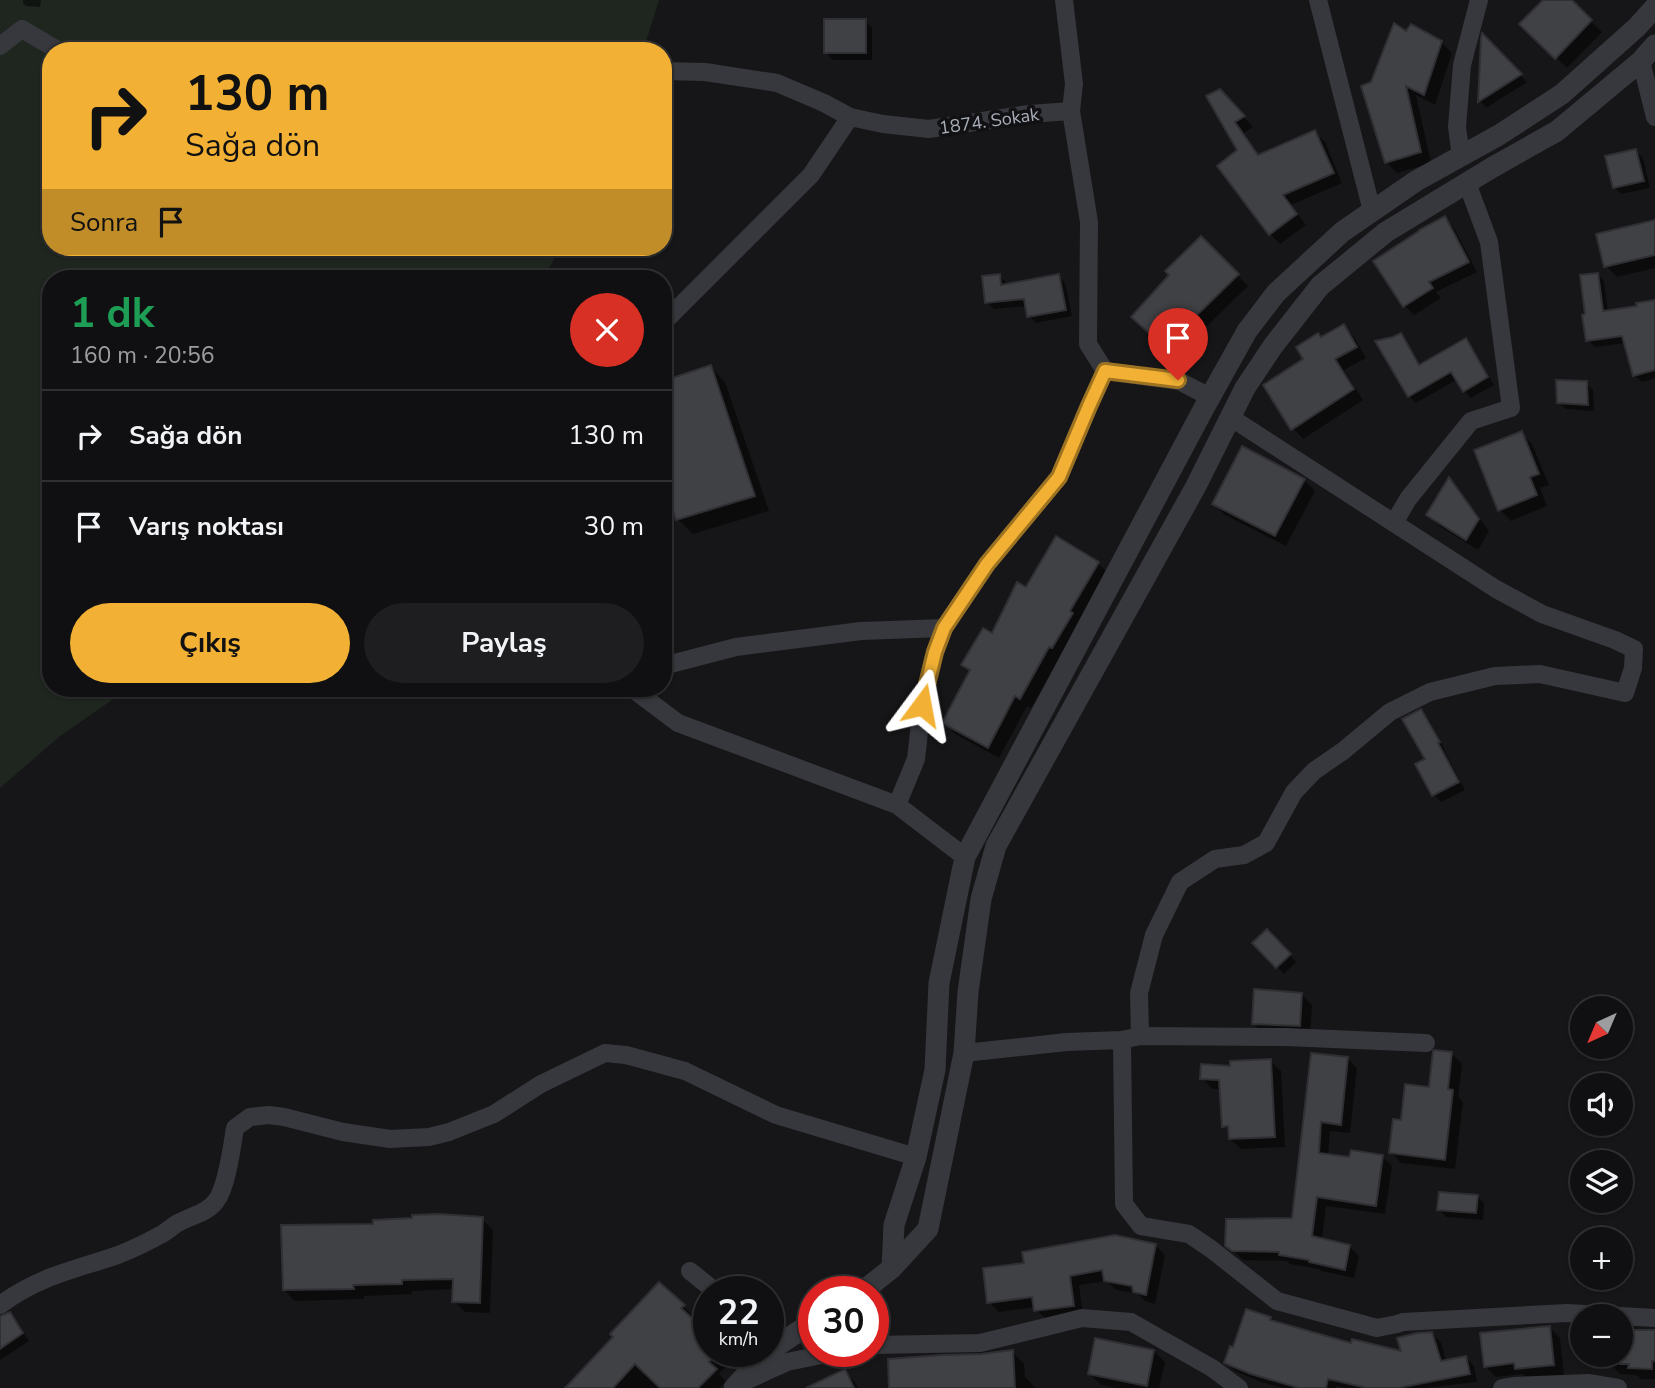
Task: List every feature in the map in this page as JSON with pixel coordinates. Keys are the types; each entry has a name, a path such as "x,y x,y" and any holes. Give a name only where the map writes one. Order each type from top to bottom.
{"street":[{"path":"1064,0 1073,84 1071,111 1089,222 1088,344 1105,371"},
{"path":"1318,0 1372,211"},
{"path":"1461,156 1457,127 1462,65 1479,0"},
{"path":"892,1268 894,1225 916,1157 935,1070 939,983 965,858 1247,331 1276,293 1342,232 1416,181 1499,135 1562,94 1637,27 1655,6"},
{"path":"0,46 22,29 44,42"},
{"path":"1648,53 1655,117"},
{"path":"882,1276 928,1228 964,1053 968,992 981,900 996,846 1189,497 1245,388 1273,346 1320,286 1385,233 1557,131 1648,53"},
{"name":"1874. Sokak","path":"672,71 705,72 777,83 850,117 929,129 1029,114 1071,111"},
{"path":"672,314 811,175 850,117"},
{"path":"1394,523 1408,499 1471,421 1511,408 1489,242 1467,183"},
{"path":"1105,371 1178,380 1210,397"},
{"path":"897,805 916,759 922,705 944,628 987,564 1059,477 1105,371"},
{"path":"1230,417 1496,589 1542,614 1634,649 1633,668 1625,693 1540,674 1495,676 1430,692 1390,712 1314,771 1294,792 1266,843 1244,855 1215,859 1180,882 1154,935 1131,1038 1124,1204 1141,1226 1189,1234 1277,1301 1377,1328 1403,1322 1570,1313"},
{"path":"672,664 736,647 861,631 944,628"},
{"path":"643,697 678,723 897,805 965,858"},
{"path":"964,1053 1131,1038 1286,1037 1426,1043"},
{"path":"0,1305 27,1287 120,1254 211,1206 223,1189 235,1128 250,1117 284,1117 343,1132 390,1139 429,1137 494,1114 541,1084 605,1053 626,1055 685,1071 776,1115 916,1157"},
{"path":"690,1270 697,1276"},
{"path":"1633,1317 1655,1318"},
{"path":"889,1345 980,1343 1082,1318 1131,1322 1212,1368 1239,1388"},
{"path":"734,1387 787,1362 798,1360"},
{"path":"734,1387 751,1367"},
{"path":"1502,1388 1588,1383 1618,1388"}],"shaded area":[{"path":"0,0 659,0 646,42 42,42 42,256 556,256 548,270 42,270 42,697 116,697 59,737 0,788"}],"building":[{"path":"1543,0 1572,0 1592,20 1555,59 1519,24"},
{"path":"824,19 866,19 866,53 824,53"},
{"path":"1394,23 1406,31 1411,24 1442,41 1424,95 1406,86 1421,152 1385,163 1361,86 1371,82"},
{"path":"1482,33 1522,74 1478,102 1481,38"},
{"path":"1220,89 1245,116 1235,122 1258,155 1315,130 1334,173 1283,195 1297,214 1269,235 1217,166 1237,150 1206,96"},
{"path":"1636,149 1644,181 1613,188 1605,156"},
{"path":"1445,216 1469,262 1429,282 1433,288 1403,307 1373,261"},
{"path":"1655,220 1655,255 1604,267 1596,234"},
{"path":"1201,236 1239,274 1191,321 1199,328 1175,356 1131,317 1169,275 1165,271"},
{"path":"1598,273 1603,311 1637,306 1636,303 1655,300 1655,370 1633,376 1622,336 1586,341 1580,275"},
{"path":"1000,274 1001,285 1059,274 1066,310 1027,317 1024,299 985,303 982,276"},
{"path":"1344,324 1357,347 1335,359 1354,389 1291,430 1263,385 1303,359 1296,347 1318,333 1321,337"},
{"path":"1401,333 1419,365 1466,338 1488,377 1463,392 1451,372 1408,397 1375,341"},
{"path":"711,365 755,496 676,520 672,508 672,378"},
{"path":"1556,380 1587,381 1588,405 1557,403"},
{"path":"1522,431 1539,474 1530,477 1537,495 1498,511 1474,450"},
{"path":"1242,446 1305,479 1275,536 1212,504"},
{"path":"1449,477 1479,519 1466,540 1426,515"},
{"path":"1056,536 1099,562 1070,611 1073,613 1052,648 1049,647 1020,699 1015,696 988,748 942,723 970,670 961,665 983,628 992,633 1017,582 1026,587"},
{"path":"1421,709 1459,782 1432,796 1415,764 1425,759 1402,719"},
{"path":"1267,929 1291,954 1276,968 1252,943"},
{"path":"1254,989 1302,993 1300,1026 1252,1024"},
{"path":"1435,1050 1452,1052 1448,1089 1453,1090 1445,1160 1389,1153 1393,1119 1401,1120 1405,1084 1429,1087"},
{"path":"1311,1053 1348,1057 1341,1125 1321,1122 1319,1153 1349,1157 1351,1150 1383,1155 1376,1206 1317,1197 1312,1236 1350,1245 1345,1270 1279,1255 1279,1252 1232,1251 1225,1246 1226,1219 1292,1218"},
{"path":"1271,1059 1275,1137 1229,1139 1228,1126 1222,1127 1219,1080 1200,1079 1201,1064 1230,1066 1230,1061"},
{"path":"1439,1192 1478,1195 1476,1213 1437,1210"},
{"path":"440,1214 483,1217 480,1303 452,1302 453,1279 402,1280 402,1284 353,1285 354,1289 283,1290 281,1225 373,1224 373,1220"},
{"path":"1115,1235 1156,1244 1146,1295 1133,1292 1132,1286 1104,1281 1102,1270 1070,1276 1074,1306 1034,1311 1032,1297 987,1303 983,1268 1024,1263 1022,1252"},
{"path":"659,1282 685,1305 681,1308 693,1319 693,1367 717,1369 698,1388 660,1388 635,1364 613,1388 565,1388 613,1337 610,1334"},
{"path":"1246,1309 1271,1317 1270,1320 1351,1343 1352,1339 1401,1351 1397,1338 1432,1332 1441,1361 1466,1356 1470,1374 1398,1388 1367,1388 1328,1379 1326,1388 1299,1388 1224,1363 1230,1346 1233,1347"},
{"path":"10,1312 23,1333 0,1349 0,1316"},
{"path":"1550,1326 1554,1365 1515,1369 1514,1363 1484,1367 1480,1333"},
{"path":"1633,1330 1655,1330 1655,1361 1652,1361 1652,1369 1628,1368 1633,1367"},
{"path":"1095,1338 1154,1350 1147,1386 1088,1374"},
{"path":"1013,1350 1015,1388 889,1388 889,1359"},
{"path":"845,1369 854,1388 806,1388"}],"route":[{"path":"922,705 944,628 987,564 1059,477 1105,371 1178,380"}]}
